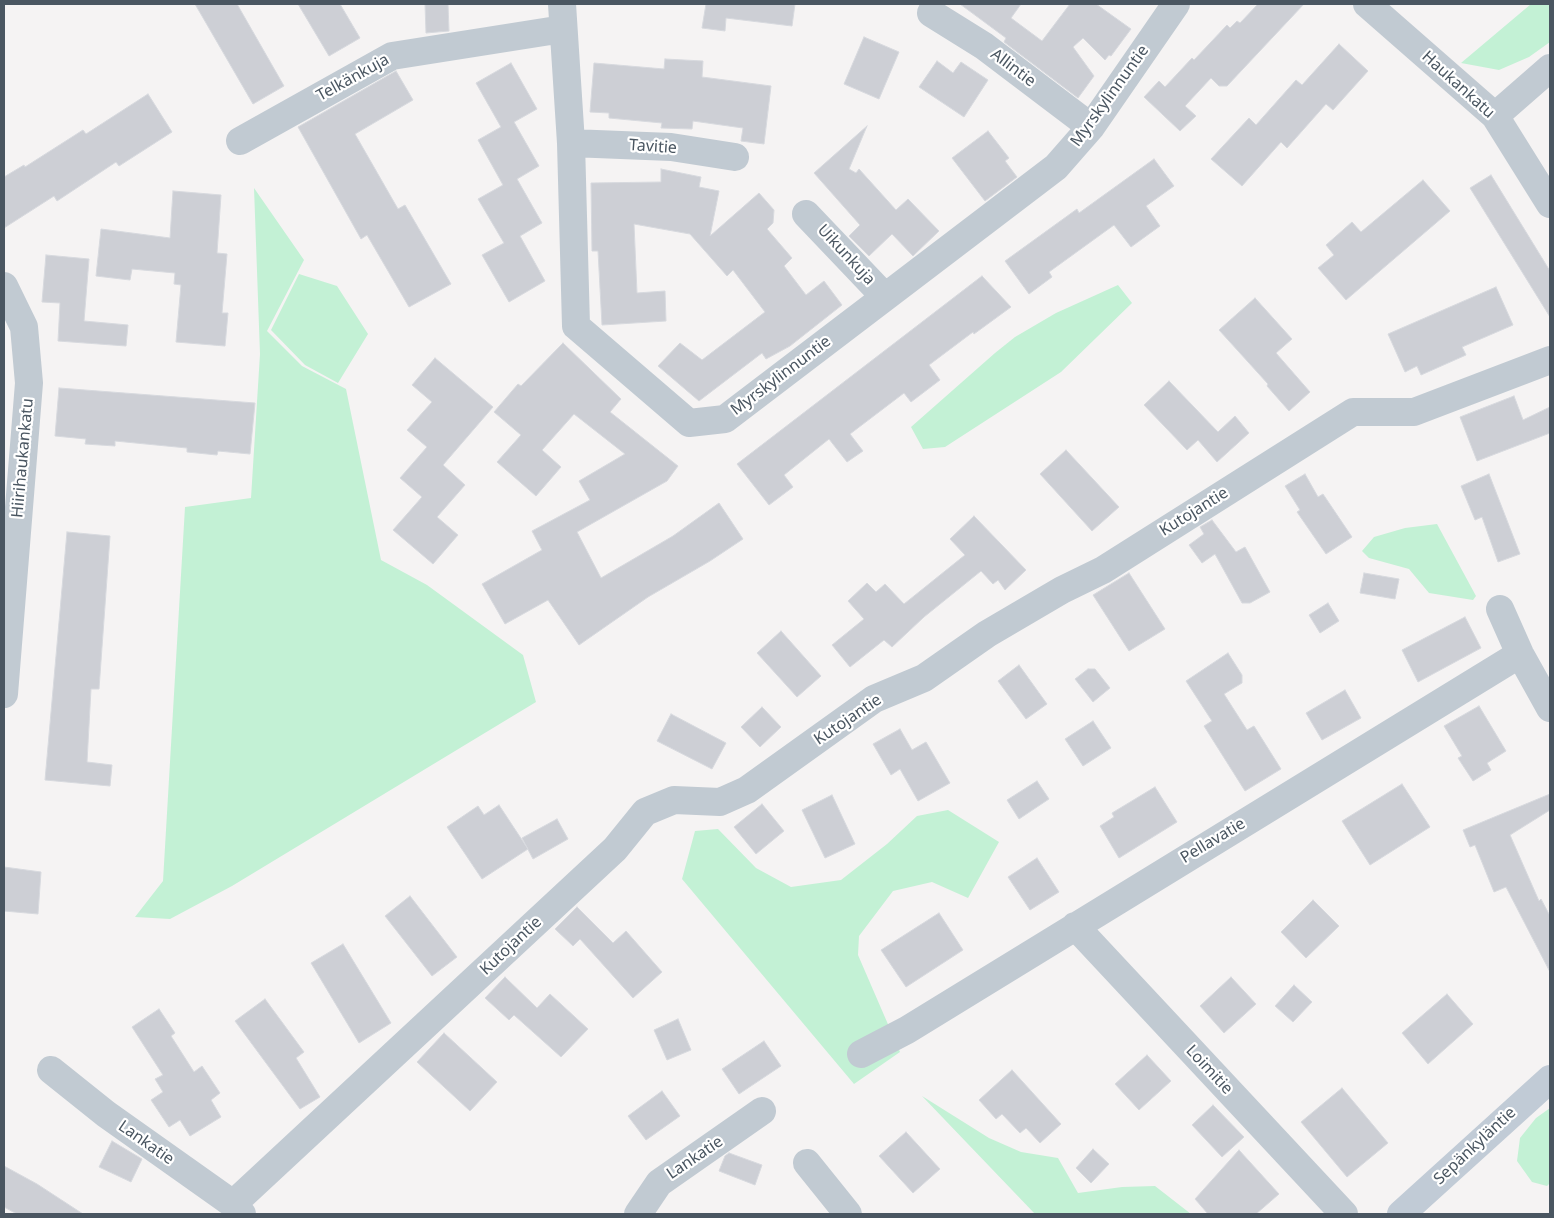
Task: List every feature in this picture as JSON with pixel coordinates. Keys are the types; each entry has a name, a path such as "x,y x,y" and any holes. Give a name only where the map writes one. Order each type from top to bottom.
{"main road":[{"name":"Sepänkyläntie","path":"1400,1214 1550,1078"}],"street":[{"name":"Myrskylinnuntie","path":"563,16 571,143 576,326 689,423 725,419 1056,167 1091,127 1176,4"},
{"name":"Haukankatu","path":"1367,4 1495,116 1550,204"},
{"name":"Allintie","path":"931,13 984,46 1091,127"},
{"name":"Telkänkuja","path":"240,141 392,56 563,16"},
{"path":"1495,116 1550,68"},
{"name":"Tavitie","path":"571,143 671,147 736,157"},
{"name":"Uikunkuja","path":"806,214 885,297"},
{"name":"Hiirihaukankatu","path":"4,286 24,327 29,383 4,694"},
{"name":"Kutojantie","path":"237,1209 615,849 645,812 674,800 720,802 747,790 874,699 924,678 987,634 1062,590 1103,570 1353,412 1414,412 1550,360"},
{"path":"1500,609 1520,654 1550,708"},
{"name":"Pellavatie","path":"862,1054 907,1030 1520,654"},
{"name":"Loimitie","path":"1075,926 1344,1214"},
{"name":"Lankatie","path":"51,1070 106,1114 237,1209"},
{"name":"Lankatie","path":"638,1214 659,1183 762,1111"},
{"path":"808,1163 848,1214"}],"green space":[{"path":"1531,4 1550,4 1550,42 1529,57 1499,70 1461,63"},
{"path":"254,188 304,260 267,331 302,366 346,389 381,560 427,585 523,655 536,702 232,886 170,919 135,917 163,881 185,507 251,498 260,354"},
{"path":"299,274 337,286 368,334 338,383 305,365 271,330"},
{"path":"1118,285 1132,303 1061,372 945,447 923,449 911,427 995,353 1015,337 1056,313"},
{"path":"1437,524 1476,596 1473,600 1429,593 1409,569 1369,558 1362,551 1374,537 1405,528"},
{"path":"948,810 999,842 968,898 932,882 893,891 859,936 858,955 900,1052 854,1084 682,879 695,831 718,829 756,868 791,887 841,880 887,844 917,816"},
{"path":"922,1096 989,1138 1021,1152 1058,1158 1078,1193 1122,1187 1155,1186 1191,1214 1035,1214"},
{"path":"1550,1108 1550,1183 1547,1186 1532,1182 1517,1161 1520,1138 1536,1118"}],"building":[{"path":"195,4 237,4 284,86 253,104"},
{"path":"298,4 340,4 360,38 329,56"},
{"path":"425,4 448,4 449,31 426,33"},
{"path":"706,4 795,4 792,26 726,18 725,31 702,28"},
{"path":"960,4 1021,4 1011,18 1042,41 1070,4 1096,4 1131,29 1111,56 1109,55 1105,60 1083,38 1073,47 1094,76 1078,98 1004,42 1006,38"},
{"path":"1258,4 1304,4 1227,86 1219,86 1211,78 1185,106 1196,116 1180,131 1144,97 1159,81 1165,87 1227,25 1230,28 1237,21 1240,23"},
{"path":"864,37 899,52 879,99 844,84"},
{"path":"1339,44 1368,71 1333,110 1326,104 1287,148 1281,142 1242,186 1211,159 1249,118 1256,125 1296,80 1302,85"},
{"path":"665,59 703,61 702,77 771,86 764,144 741,141 743,128 693,121 692,129 661,128 662,123 609,118 609,113 590,112 594,63 664,69"},
{"path":"937,61 953,73 961,62 988,80 964,117 919,87"},
{"path":"511,63 537,109 514,122 539,166 517,179 542,223 520,236 545,281 509,302 482,255 504,243 478,199 503,185 478,140 501,127 476,83"},
{"path":"396,71 413,100 355,134 398,209 405,205 451,284 409,307 367,235 361,239 298,127"},
{"path":"148,94 172,132 119,166 116,162 57,201 54,196 4,228 4,177 24,165 25,167 83,130 86,134"},
{"path":"867,126 849,169 856,173 859,169 896,210 908,199 939,231 913,256 892,234 869,256 849,236 860,225 814,173"},
{"path":"988,131 1009,158 1005,161 1017,177 985,201 952,158"},
{"path":"1154,159 1174,186 1146,206 1160,226 1131,247 1114,225 1049,272 1052,277 1029,294 1005,261 1077,209 1079,213"},
{"path":"661,169 701,177 699,187 719,191 710,236 759,193 774,210 773,223 767,229 792,258 784,266 806,295 824,281 842,305 790,346 766,359 762,353 699,401 658,366 680,343 702,360 765,312 733,270 727,276 690,234 634,224 637,293 665,291 666,321 602,325 598,251 592,251 591,183 661,182"},
{"path":"1491,175 1550,271 1550,317 1470,188"},
{"path":"1423,180 1450,211 1346,300 1318,268 1334,255 1326,245 1352,222 1361,232"},
{"path":"173,191 221,195 217,253 227,254 222,313 228,313 225,346 176,342 181,285 174,284 175,273 132,269 130,280 96,276 101,229 170,238"},
{"path":"46,255 89,259 84,321 128,325 126,346 58,341 60,303 42,302"},
{"path":"982,276 1011,307 974,334 973,332 929,365 940,380 911,402 904,393 850,434 863,451 847,462 829,439 784,475 793,487 769,505 737,464"},
{"path":"1496,287 1513,325 1462,347 1466,355 1421,375 1417,366 1405,372 1388,334"},
{"path":"1255,298 1292,339 1276,353 1310,392 1289,411 1267,386 1268,384 1219,330"},
{"path":"563,343 621,399 610,412 678,466 667,481 577,532 601,578 673,536 719,503 743,539 710,561 648,597 579,645 548,600 505,624 482,584 542,550 532,531 590,500 579,481 625,454 574,414 542,450 561,467 536,496 497,462 521,435 494,412 518,384 521,386"},
{"path":"435,358 493,407 443,465 465,485 437,517 458,535 433,564 393,530 422,497 400,478 427,447 407,430 432,402 412,385"},
{"path":"1169,381 1218,432 1235,416 1249,433 1217,462 1198,440 1187,450 1144,405"},
{"path":"59,388 255,403 250,454 218,451 217,455 187,452 187,448 115,441 115,446 85,444 86,439 55,436"},
{"path":"1514,396 1523,420 1550,407 1550,433 1477,461 1460,417"},
{"path":"1066,450 1119,507 1092,531 1040,474"},
{"path":"1305,474 1318,497 1323,494 1352,537 1326,554 1297,512 1300,510 1285,486"},
{"path":"1489,474 1520,554 1498,562 1482,517 1475,520 1461,486"},
{"path":"974,516 1026,570 1005,590 998,580 993,584 981,571 924,617 892,647 884,640 850,667 832,645 864,619 848,601 867,583 876,592 885,584 904,604 965,555 950,539"},
{"path":"1212,520 1236,552 1245,547 1270,592 1250,603 1242,603 1215,554 1202,563 1189,545 1204,534 1200,527"},
{"path":"67,532 110,536 99,689 91,689 87,762 112,765 110,786 45,780"},
{"path":"1129,573 1165,629 1129,651 1093,595"},
{"path":"1364,573 1399,579 1395,599 1360,593"},
{"path":"1328,603 1339,621 1320,633 1309,615"},
{"path":"1465,617 1481,648 1418,682 1402,650"},
{"path":"781,631 821,676 797,697 757,653"},
{"path":"1228,653 1242,675 1242,683 1224,694 1247,730 1254,726 1281,769 1245,791 1204,726 1212,721 1186,681"},
{"path":"1019,665 1047,704 1026,719 998,681"},
{"path":"1088,669 1095,669 1110,688 1093,702 1075,679"},
{"path":"1345,690 1361,718 1322,740 1306,713"},
{"path":"1479,706 1506,751 1487,763 1491,770 1473,781 1458,758 1462,756 1444,726"},
{"path":"762,707 781,727 760,747 741,727"},
{"path":"671,714 726,743 712,769 657,741"},
{"path":"1093,721 1111,748 1083,766 1065,739"},
{"path":"900,729 912,750 926,742 950,783 918,801 900,769 891,775 873,744"},
{"path":"1037,781 1049,799 1019,819 1007,800"},
{"path":"1402,784 1430,827 1370,865 1342,821"},
{"path":"1155,787 1177,822 1119,858 1100,826 1114,817 1112,813"},
{"path":"1550,794 1550,810 1510,835 1539,901 1541,899 1550,916 1550,972 1506,887 1494,892 1475,845 1470,847 1463,830"},
{"path":"832,795 855,844 825,858 802,810"},
{"path":"762,804 784,831 756,854 734,827"},
{"path":"499,805 528,849 482,879 447,827 478,806 484,815"},
{"path":"557,819 568,839 533,859 522,838"},
{"path":"1037,858 1059,892 1030,910 1008,877"},
{"path":"4,867 41,872 38,914 4,911"},
{"path":"410,896 457,957 432,976 385,916"},
{"path":"1313,900 1339,926 1306,958 1281,932"},
{"path":"577,907 613,943 626,931 662,972 633,998 580,939 573,946 555,929"},
{"path":"939,913 963,950 906,987 881,950"},
{"path":"343,944 391,1023 359,1043 311,963"},
{"path":"505,977 537,1008 550,994 588,1029 561,1057 514,1015 509,1020 485,998"},
{"path":"1231,977 1256,1004 1224,1033 1200,1006"},
{"path":"1294,985 1312,1002 1293,1022 1275,1006"},
{"path":"1447,994 1473,1024 1428,1064 1402,1033"},
{"path":"265,999 304,1052 296,1058 320,1097 300,1109 235,1021"},
{"path":"159,1009 175,1033 171,1036 194,1072 202,1066 220,1093 211,1100 221,1117 190,1136 180,1120 169,1127 151,1100 163,1092 155,1079 163,1075 132,1027"},
{"path":"678,1019 691,1050 667,1060 654,1030"},
{"path":"444,1033 497,1082 470,1111 417,1062"},
{"path":"764,1041 781,1066 739,1094 722,1069"},
{"path":"1147,1055 1171,1081 1139,1110 1115,1084"},
{"path":"1012,1070 1061,1124 1040,1143 1026,1128 1020,1133 1002,1114 996,1119 979,1100"},
{"path":"1342,1088 1388,1143 1347,1177 1301,1122"},
{"path":"662,1091 680,1116 646,1140 628,1116"},
{"path":"1213,1105 1244,1137 1222,1157 1192,1125"},
{"path":"906,1132 940,1169 913,1193 879,1156"},
{"path":"112,1141 142,1159 131,1182 99,1167"},
{"path":"1093,1149 1109,1164 1091,1183 1076,1168"},
{"path":"1239,1150 1279,1194 1256,1214 1208,1214 1195,1199"},
{"path":"729,1153 762,1165 755,1185 719,1171 725,1156"},
{"path":"4,1166 37,1184 83,1214 17,1214 4,1207"}]}
